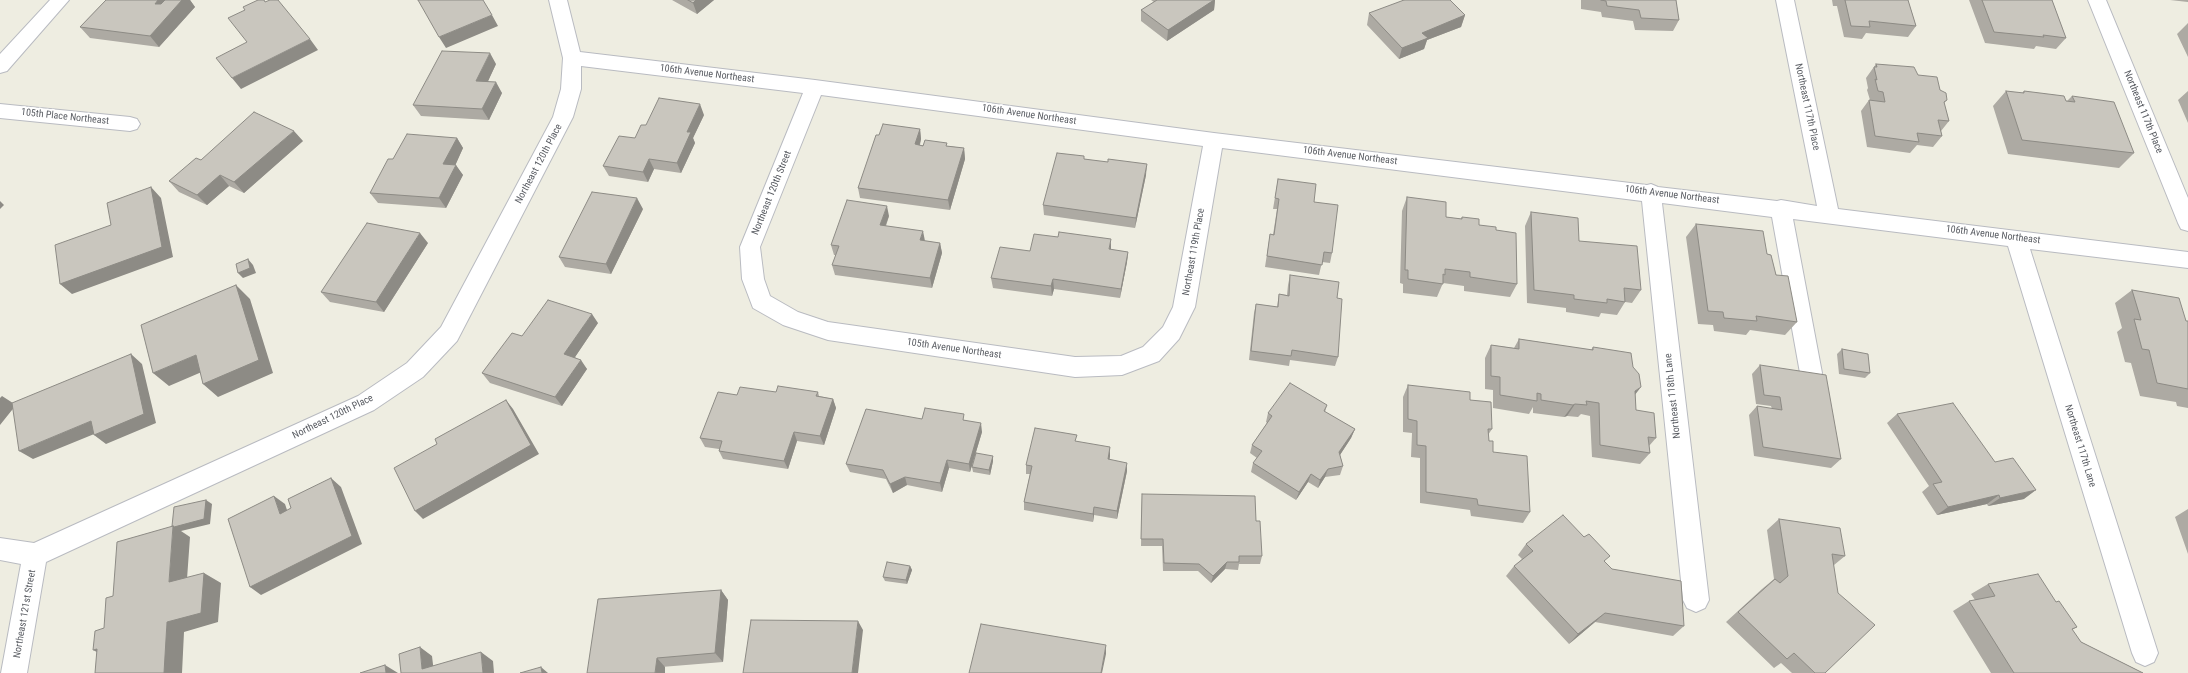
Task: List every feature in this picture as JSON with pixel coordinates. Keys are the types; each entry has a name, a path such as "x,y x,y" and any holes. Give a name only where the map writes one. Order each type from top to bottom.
{"street":[{"path":"0,66 60,0"},
{"path":"558,0 572,58"},
{"name":"Northeast 117th Place","path":"1785,0 1829,214"},
{"name":"Northeast 117th Place","path":"2097,0 2188,223"},
{"name":"106th Avenue Northeast","path":"572,58 816,87 1214,140 1781,208 2188,260"},
{"name":"Northeast 120th Place","path":"35,555 366,403 415,370 449,334 563,117 571,90 572,58"},
{"name":"Northeast 120th Street","path":"761,302 753,279 750,247 816,87"},
{"name":"105th Place Northeast","path":"0,111 130,124"},
{"name":"Northeast 119th Place","path":"1151,354 1171,333 1184,307 1214,140"},
{"name":"Northeast 118th Lane","path":"1651,192 1696,600"},
{"path":"1781,208 1811,373"},
{"name":"Northeast 117th Lane","path":"2016,238 2145,653"},
{"name":"105th Avenue Northeast","path":"761,302 791,319 828,331 1075,367 1122,365 1151,354"},
{"path":"0,549 35,555"},
{"name":"Northeast 121st Street","path":"14,673 35,555"}],"building":[{"path":"106,0 158,0 155,4 161,4 165,0 182,0 150,36 80,27"},
{"path":"258,0 264,0 265,2 270,0 278,0 310,39 232,78 216,58 247,42 228,18 245,10 243,7"},
{"path":"418,0 483,0 492,15 439,37"},
{"path":"688,0 696,0 693,3"},
{"path":"1157,0 1214,0 1168,30 1141,10"},
{"path":"1404,0 1450,0 1465,15 1422,33 1428,38 1402,48 1369,13"},
{"path":"1601,0 1676,0 1679,20 1641,18 1639,10 1607,6 1606,1"},
{"path":"1845,0 1908,0 1916,26 1869,21 1870,27 1851,26"},
{"path":"1982,0 2052,0 2066,38 1994,32"},
{"path":"442,51 490,53 476,81 496,82 482,109 413,105"},
{"path":"1876,64 1914,67 1918,75 1937,77 1940,90 1946,93 1947,100 1944,102 1949,121 1938,120 1942,136 1917,133 1919,142 1875,136 1869,100 1885,102 1883,92 1878,91 1875,79 1877,80 1874,67 1877,67"},
{"path":"2006,91 2024,93 2024,91 2064,96 2066,101 2075,102 2072,96 2114,102 2134,153 2022,140"},
{"path":"659,98 700,104 687,132 691,132 677,163 649,159 643,172 603,166 619,136 635,138 641,125 646,125"},
{"path":"254,112 294,131 234,182 220,175 197,195 169,181 196,158 201,160"},
{"path":"883,124 920,129 915,144 923,146 925,140 947,143 946,146 964,148 948,200 858,188 876,135 879,135"},
{"path":"407,134 457,138 443,164 456,165 439,198 370,193 388,159 393,159"},
{"path":"1057,153 1084,156 1084,159 1108,162 1108,159 1147,164 1136,218 1043,205"},
{"path":"1278,179 1316,184 1314,202 1338,205 1332,253 1324,252 1322,265 1267,256 1270,234 1274,235 1279,199 1275,198"},
{"path":"151,187 162,247 60,284 55,245 111,225 107,203"},
{"path":"592,192 637,198 606,264 559,257"},
{"path":"1407,197 1446,202 1446,217 1479,219 1479,225 1496,227 1496,230 1516,233 1517,284 1470,277 1470,272 1445,269 1445,275 1443,274 1443,284 1408,279 1408,270 1405,270"},
{"path":"847,200 887,206 880,225 923,231 920,240 940,243 930,278 832,265 839,246 831,245"},
{"path":"1531,212 1578,218 1579,241 1637,246 1641,290 1624,288 1625,302 1607,299 1607,303 1574,299 1574,295 1534,290"},
{"path":"367,223 420,233 376,302 321,292"},
{"path":"1696,224 1763,231 1767,254 1771,255 1776,275 1788,276 1797,322 1756,316 1757,321 1724,318 1723,312 1708,311"},
{"path":"1059,232 1111,239 1109,249 1128,252 1121,289 1053,279 1051,286 991,278 1000,247 1030,251 1034,234 1058,237"},
{"path":"248,259 250,268 238,273 236,264"},
{"path":"1290,275 1339,282 1337,298 1342,299 1338,357 1292,350 1291,356 1251,351 1256,304 1278,307 1279,294 1289,296"},
{"path":"236,285 259,360 203,384 196,355 153,373 141,325"},
{"path":"2132,290 2179,298 2186,321 2188,321 2188,389 2157,383 2149,350 2142,349 2134,319 2141,320"},
{"path":"548,300 592,314 564,354 581,360 555,397 482,373 512,333 522,336"},
{"path":"1519,339 1593,350 1593,347 1631,353 1633,367 1639,374 1641,387 1635,391 1636,410 1654,413 1656,438 1648,437 1650,453 1600,445 1599,403 1586,401 1587,405 1573,405 1541,400 1541,394 1537,393 1537,401 1500,395 1500,377 1491,376 1491,345 1519,349"},
{"path":"1842,349 1868,354 1870,373 1844,369"},
{"path":"131,354 144,414 94,435 91,421 19,451 12,403"},
{"path":"1760,365 1826,375 1841,459 1763,447 1757,406 1782,410 1780,397 1764,395"},
{"path":"1290,383 1327,405 1324,411 1355,429 1339,452 1343,466 1328,469 1320,480 1311,474 1299,492 1253,463 1262,451 1252,445 1272,416 1268,413"},
{"path":"1408,385 1470,392 1470,400 1491,402 1492,429 1488,429 1489,441 1493,441 1493,452 1527,456 1530,512 1478,505 1477,499 1426,492 1426,446 1417,445 1417,421 1408,419"},
{"path":"778,386 818,392 816,396 833,399 820,436 794,432 784,461 719,451 722,441 700,438 718,392 737,395 740,387 776,392"},
{"path":"506,400 531,445 415,511 394,468 437,444 435,439"},
{"path":"1953,403 1995,462 2013,458 2036,490 2000,498 1999,495 1948,507 1933,484 1942,482 1897,414"},
{"path":"925,408 964,414 963,420 981,423 969,464 947,460 940,483 905,477 890,484 883,470 846,464 866,409 922,419"},
{"path":"1035,428 1077,435 1075,441 1110,447 1108,459 1127,463 1117,511 1094,507 1093,514 1024,502 1032,466 1026,465"},
{"path":"976,453 993,456 989,470 972,467"},
{"path":"331,478 352,536 250,587 228,519 274,496 280,514 291,508 288,499"},
{"path":"1142,494 1255,496 1256,521 1260,521 1262,556 1239,556 1239,562 1227,562 1213,576 1199,564 1164,563 1163,539 1141,539"},
{"path":"206,500 204,519 174,527 172,526 174,507"},
{"path":"1563,515 1584,537 1589,534 1610,556 1604,561 1612,569 1681,581 1684,626 1605,613 1578,634 1514,566 1533,551 1526,544"},
{"path":"1779,519 1840,528 1845,556 1832,554 1838,593 1875,625 1825,673 1815,673 1794,653 1787,659 1738,612 1775,579 1780,583 1788,576"},
{"path":"173,526 169,582 204,573 201,613 167,622 164,673 95,673 97,649 93,650 95,631 104,628 106,598 113,596 117,542"},
{"path":"887,562 910,566 906,580 883,577"},
{"path":"2038,574 2056,602 2059,601 2077,627 2072,629 2081,642 2143,673 2014,673 1969,601 1995,596 1988,584"},
{"path":"721,590 715,653 657,658 655,673 587,673 598,599"},
{"path":"751,620 858,621 852,673 743,673"},
{"path":"981,624 1106,645 1101,673 969,673"},
{"path":"420,647 422,669 481,652 483,673 401,673 399,654"},
{"path":"385,665 386,673 360,673"},
{"path":"541,667 542,673 520,673"}]}
